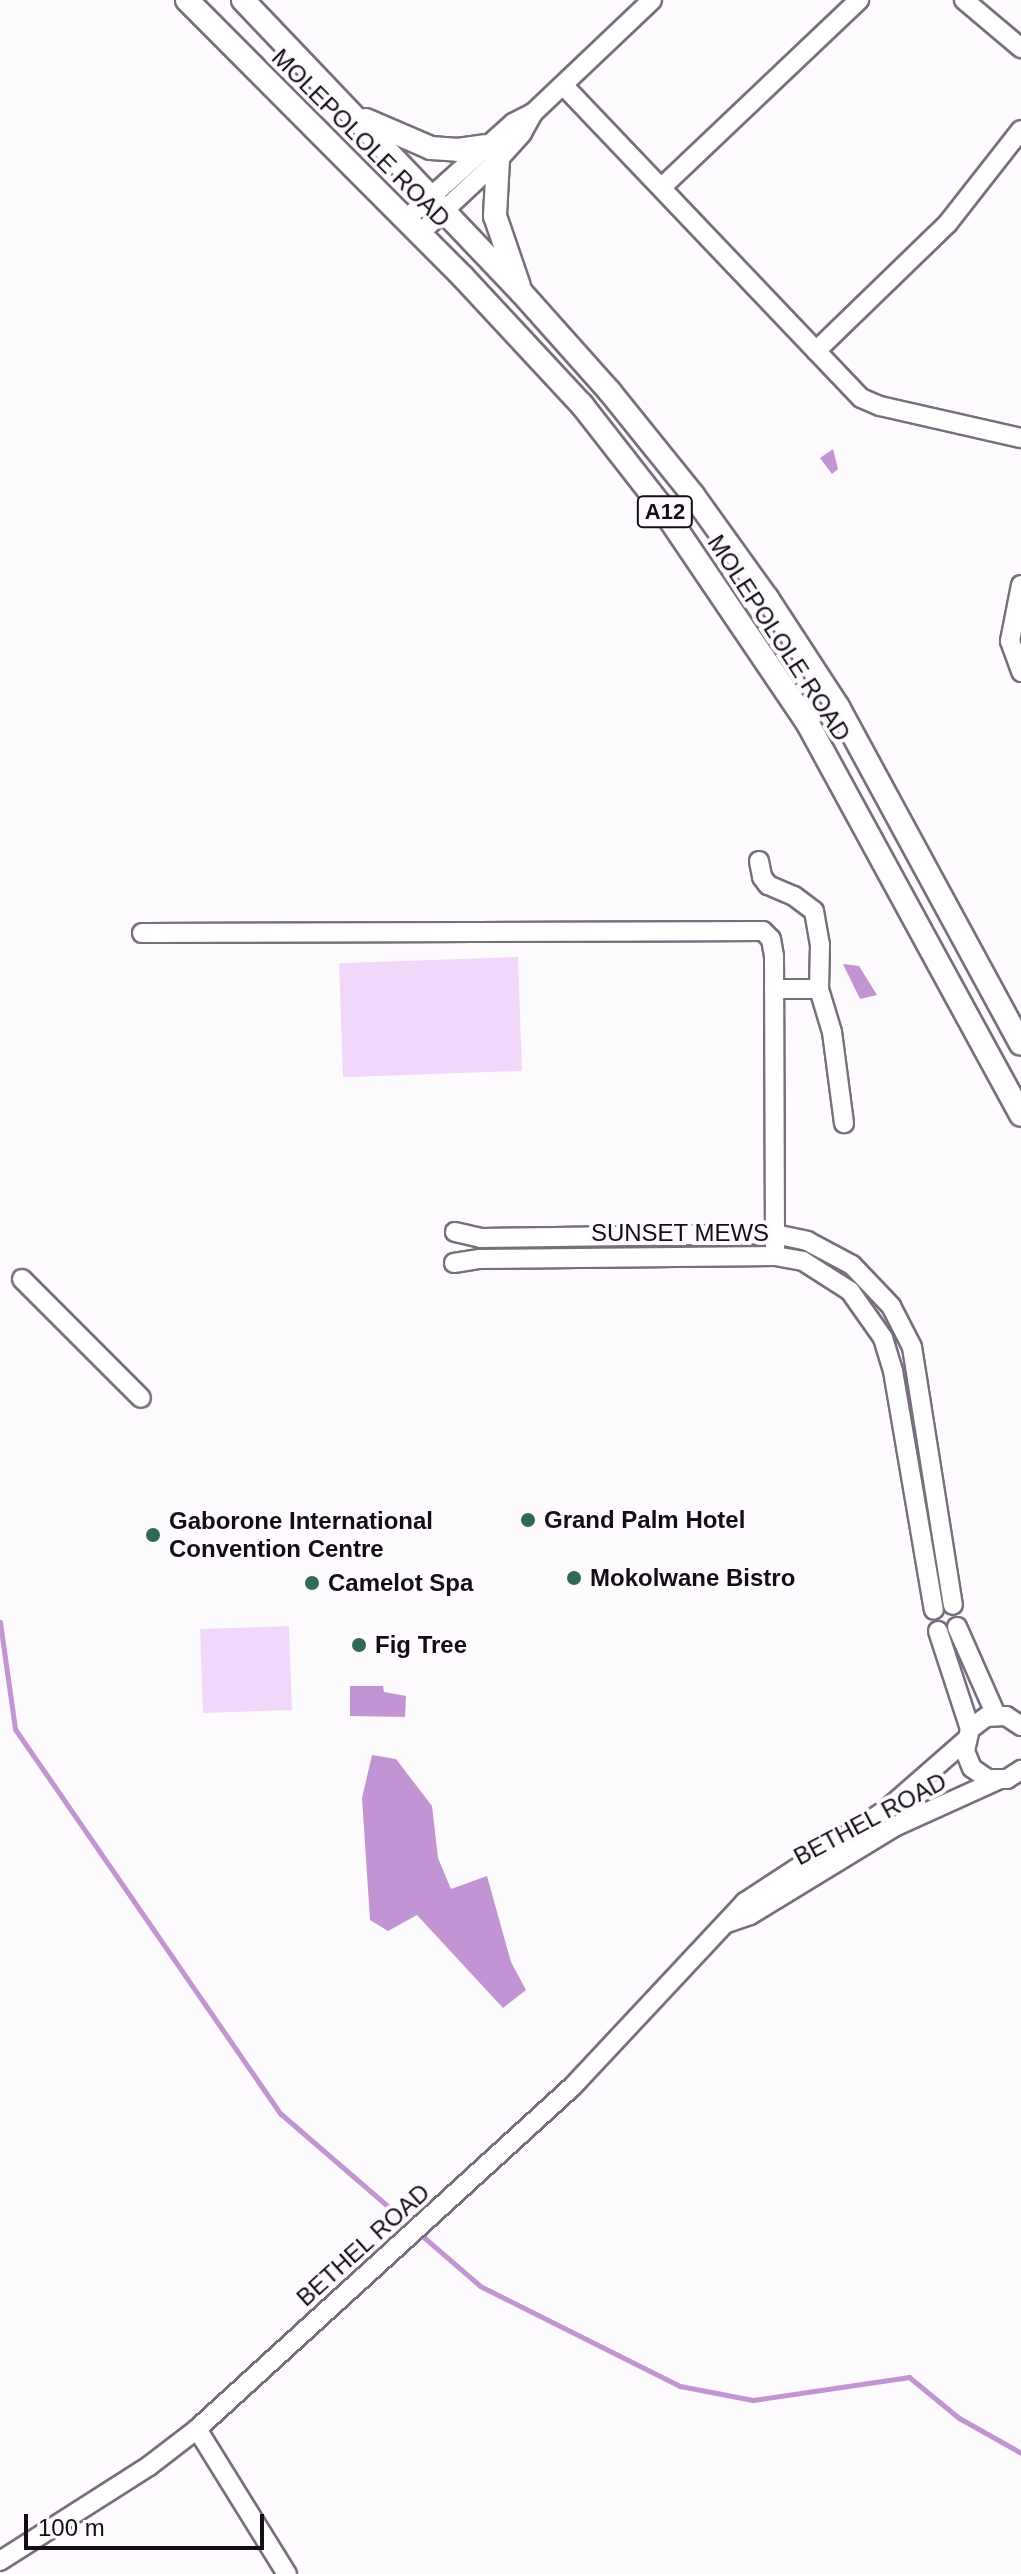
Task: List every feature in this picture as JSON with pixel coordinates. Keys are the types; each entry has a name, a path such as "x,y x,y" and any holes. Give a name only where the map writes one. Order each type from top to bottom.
{"main road":[{"name":"MOLEPOLOLE ROAD","path":"187,0 412,227 582,405 660,505 808,724 1021,1115"},
{"name":"MOLEPOLOLE ROAD","path":"243,0 357,116 521,292 610,392 683,484 775,610 838,707 1021,1044"},
{"path":"357,116 431,148 491,153 495,216 521,292"}],"street":[{"path":"412,227 491,153 513,123 533,113 652,0"},
{"path":"662,187 859,0"},
{"path":"964,0 1021,48"},
{"path":"563,85 861,398 880,406 1021,438"},
{"path":"816,351 948,223 1021,130"},
{"path":"1021,585 1010,641 1021,672"},
{"path":"759,861 762,877 768,885 794,896 814,911 820,945 819,989 832,1032 844,1123"},
{"path":"142,933 747,928 763,931 771,939 774,989 775,1256"},
{"path":"774,989 819,989"},
{"path":"455,1232 481,1238 775,1234 807,1241 852,1265 872,1283 902,1324 915,1367 953,1605"},
{"name":"SUNSET MEWS","path":"454,1263 480,1259 775,1256 803,1261 850,1291 883,1338 893,1371 934,1610"},
{"path":"22,1279 141,1398"},
{"path":"998,1780 988,1779 972,1768 967,1760 968,1735 948,1629 996,1715 1019,1722"},
{"name":"BETHEL ROAD","path":"0,2561 149,2466 197,2429 573,2086 745,1902 887,1809 968,1735 977,1722 996,1715"},
{"name":"BETHEL ROAD","path":"724,1924 750,1915 894,1827 1021,1770"},
{"path":"197,2429 287,2574"}],"shaded area":[{"path":"833,449 838,469 832,474 820,458"},
{"path":"518,957 522,1071 343,1077 339,963"},
{"path":"843,964 859,966 877,995 860,999"},
{"path":"289,1626 292,1710 203,1713 200,1629"},
{"path":"350,1686 383,1686 384,1692 406,1696 405,1717 350,1716"},
{"path":"372,1755 396,1759 432,1806 438,1858 451,1889 487,1876 511,1962 526,1990 503,2008 417,1915 388,1931 370,1920 362,1798"}],"waterway":[{"path":"0,1622 15,1729 281,2114 480,2286 680,2386 753,2400 909,2377 959,2418 1021,2453"}],"place":[{"name":"Grand Palm Hotel","path":"528,1520"},
{"name":"Gaborone International Convention Centre","path":"153,1535"},
{"name":"Mokolwane Bistro","path":"574,1578"},
{"name":"Camelot Spa","path":"312,1583"},
{"name":"Fig Tree","path":"359,1645"}]}
